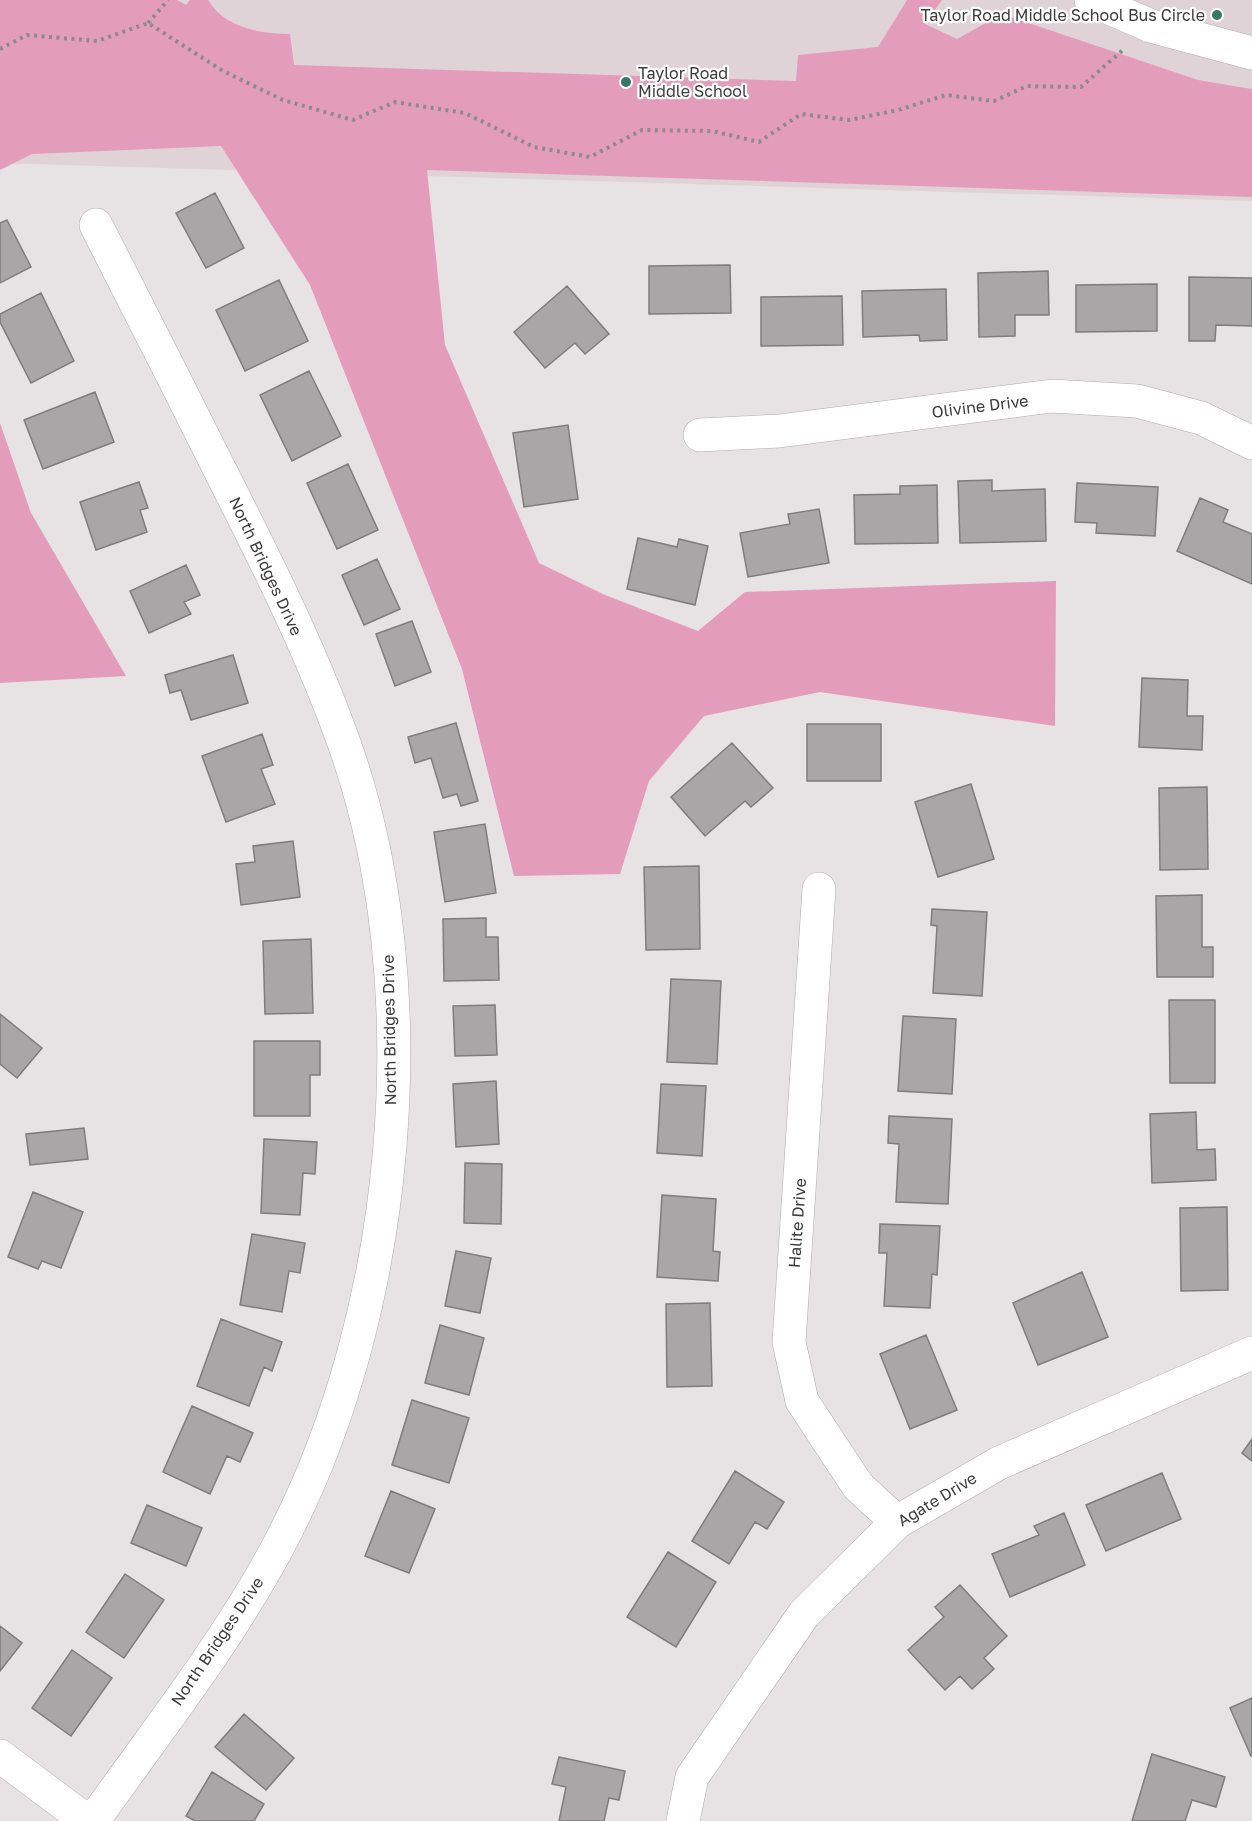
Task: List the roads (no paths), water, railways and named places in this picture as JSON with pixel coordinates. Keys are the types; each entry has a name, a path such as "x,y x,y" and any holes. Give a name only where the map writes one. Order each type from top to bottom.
{"street":[{"path":"1091,0 1150,26 1252,53"},
{"name":"North Bridges Drive","path":"93,1821 240,1613 283,1538 319,1458 353,1359 374,1274 388,1170 393,1083 391,981 383,903 368,824 344,743 277,584 96,225"},
{"name":"Olivine Drive","path":"700,435 789,430 1052,396 1137,400 1201,418 1252,443"},
{"name":"Halite Drive","path":"819,889 789,1342 802,1401 858,1486 897,1522"},
{"name":"Agate Drive","path":"683,1821 692,1777 804,1614 897,1522 999,1463 1252,1353"},
{"path":"0,1756 87,1821"}],"place":[{"name":"Taylor Road Middle School Bus Circle","path":"1217,15"},
{"name":"Taylor Road Middle School","path":"626,82"}]}
